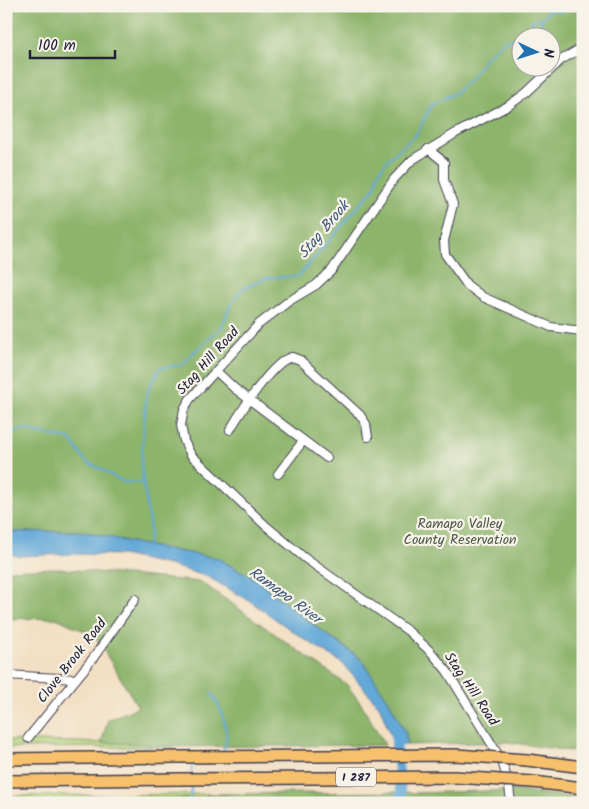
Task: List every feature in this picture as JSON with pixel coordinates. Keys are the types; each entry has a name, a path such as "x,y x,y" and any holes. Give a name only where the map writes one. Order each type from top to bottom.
{"highway":[{"name":"I 287","path":"6,759 435,755 477,756 583,766"},
{"name":"I 287","path":"6,781 448,777 496,778 583,788"}],"street":[{"name":"Stag Hill Road","path":"511,803 510,786 502,762 447,671 431,652 408,631 306,559 265,525 191,455 182,434 182,416 184,408 190,399 259,324 289,301 316,285 328,274 339,261 394,180 412,160 428,149 508,106 526,93 561,60 583,47"},
{"path":"428,149 444,162 444,180 452,204 444,240 445,254 467,285 483,297 551,327 581,331 583,333"},
{"path":"230,430 249,399 283,361 289,357 295,357 360,415 366,424 368,437"},
{"path":"216,371 326,458"},
{"path":"278,474 303,441"},
{"name":"Clove Brook Road","path":"28,738 94,657 135,599"},
{"path":"6,675 76,679"}],"green space":[{"name":"Ramapo Valley County Reservation","path":"6,6 583,6 583,753 508,742 407,745 406,734 390,703 361,659 301,616 257,580 217,558 80,531 6,532"},
{"path":"55,568 201,582 347,685 362,705 385,745 149,747 149,744 101,743 108,720 138,707 95,636 56,618 6,619 6,570"},
{"path":"6,740 150,744 149,747 6,748"},
{"path":"516,790 583,799 583,803 137,803 139,799 205,798 208,794 414,793"},
{"path":"208,794 205,798 96,799 93,803 6,801 6,796"}],"water":[{"path":"80,531 217,558 257,580 301,616 361,659 390,703 406,734 407,745 394,745 380,707 342,663 250,601 208,577 173,566 122,555 18,556 6,553 6,532"}],"waterway":[{"name":"Stag Brook","path":"147,549 150,530 141,465 144,423 147,393 160,368 184,364 222,326 231,304 242,289 266,278 299,276 375,187 378,173 388,159 416,135 432,104 455,93 470,79 487,56 505,40 517,38 534,20 542,18 555,6"},
{"path":"554,8 558,12 572,6"},
{"path":"542,18 542,28"},
{"path":"6,434 27,429 70,439 86,462 125,482 143,483"},
{"path":"211,693 222,713 226,729 223,751"},
{"name":"Ramapo River","path":"395,732 401,794 399,803"},
{"path":"192,774 191,768 197,761"},
{"path":"187,803 190,798 192,784"}]}
